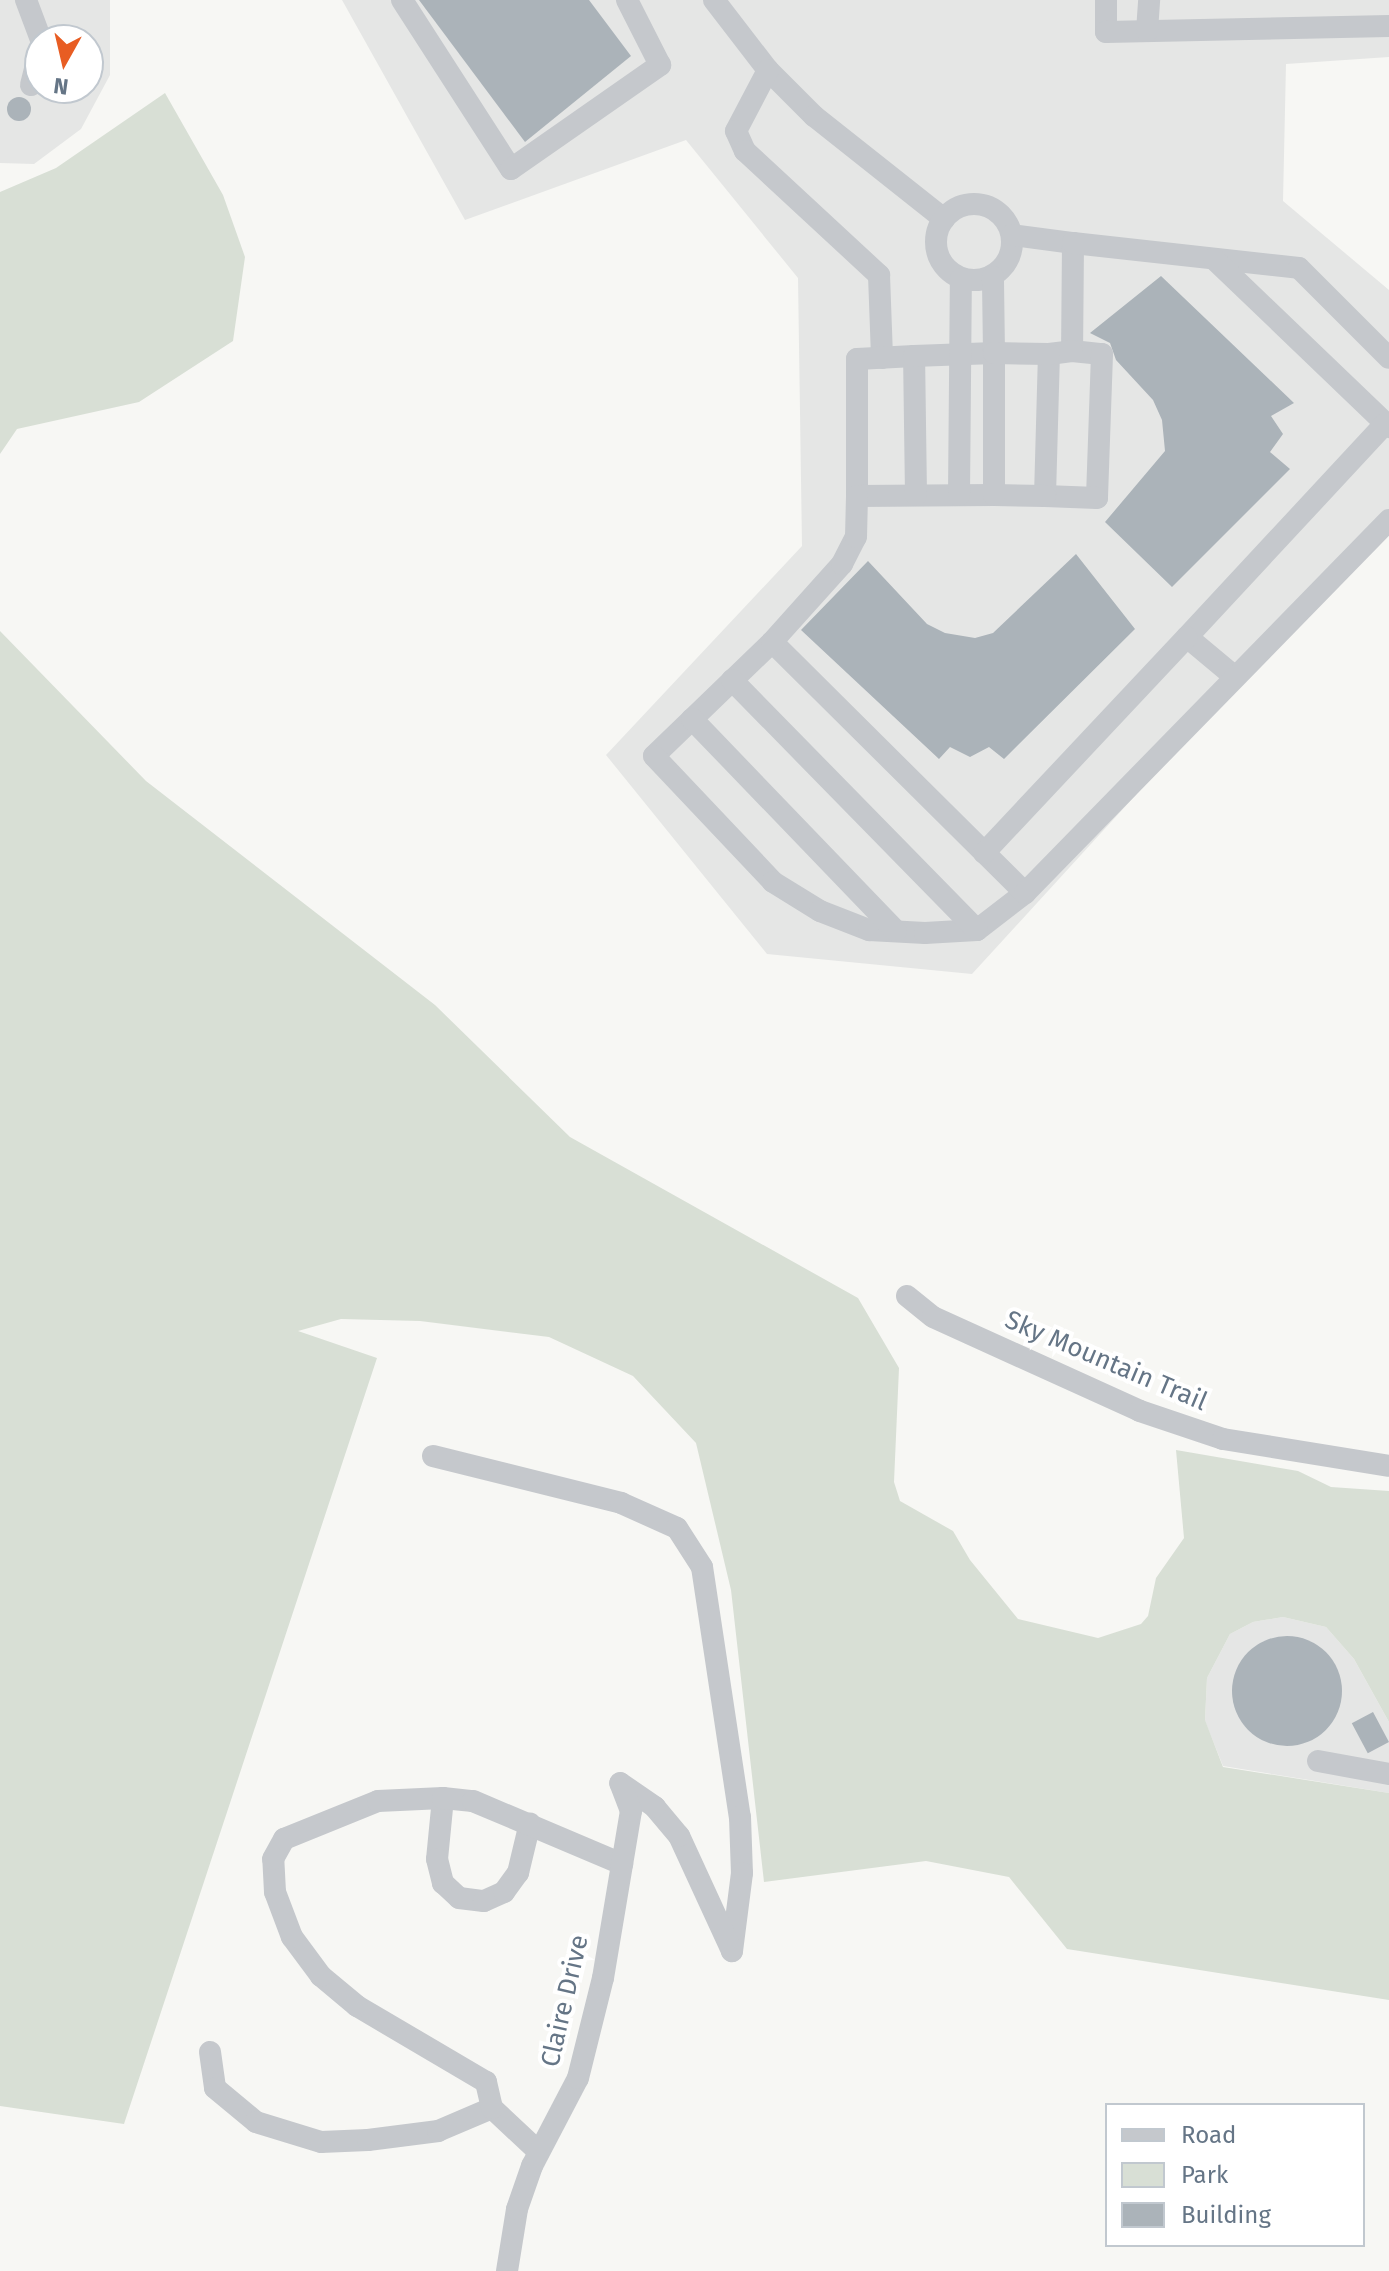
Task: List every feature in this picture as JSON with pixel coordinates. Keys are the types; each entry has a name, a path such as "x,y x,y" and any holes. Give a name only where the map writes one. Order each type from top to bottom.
{"street":[{"path":"26,0 35,24"},
{"path":"402,0 511,169 660,65 627,0"},
{"path":"714,0 768,70 814,116 944,219"},
{"path":"1106,0 1106,32 1389,26"},
{"path":"1147,31 1149,0"},
{"path":"768,70 736,131 745,151 879,275 882,358"},
{"path":"959,495 961,279 937,253 944,219 965,205 990,207 1008,223 1012,235 1010,259 993,277 961,279"},
{"path":"1012,235 1299,268 1389,358"},
{"path":"1072,351 1073,243"},
{"path":"984,853 1387,426 1214,259"},
{"path":"993,277 994,495"},
{"path":"857,496 1097,498 1102,354 1072,351 857,359 856,537 842,564 772,642 654,756 773,882 820,911 869,930 977,930 1025,893 1389,520"},
{"path":"1045,496 1049,354"},
{"path":"914,356 916,495"},
{"path":"1187,637 1235,677"},
{"path":"772,642 1025,893"},
{"path":"732,680 977,930"},
{"path":"692,719 896,931"},
{"name":"Sky Mountain Trail","path":"907,1296 933,1317 1140,1411 1223,1439 1389,1466"},
{"name":"Claire Drive","path":"433,1456 621,1503 677,1528 702,1567 740,1817 742,1873 732,1951 679,1836 655,1807 620,1783 631,1811 578,2078 539,2152 517,2209 507,2271"},
{"path":"1318,1761 1389,1774"},
{"path":"443,1798 437,1859 443,1883 459,1898 484,1901 504,1892 518,1873 530,1823"},
{"path":"539,2152 492,2108 486,2082 357,2006 321,1976 292,1937 275,1892 273,1859 284,1839 378,1801 443,1798 473,1801 622,1864"},
{"path":"210,2052 215,2088 256,2122 321,2142 438,2131 492,2108"}],"shaded area":[{"path":"0,0 110,0 110,75 104,86 104,24 24,24 24,104 94,104 81,129 34,164 0,163"},
{"path":"342,0 1389,0 1389,57 1286,64 1283,201 1389,290 1389,518 972,974 767,954 606,755 802,546 798,278 686,140 465,220"},
{"path":"1283,1617 1326,1627 1354,1659 1389,1722 1389,1793 1223,1766 1205,1721 1207,1678 1230,1634 1253,1622"}],"green space":[{"path":"165,93 223,195 245,257 233,341 139,402 17,429 0,454 0,192 56,168"},
{"path":"0,631 146,781 435,1005 570,1137 858,1298 899,1368 894,1482 900,1501 953,1531 970,1560 1018,1619 1098,1638 1141,1624 1148,1616 1156,1578 1184,1538 1176,1450 1298,1471 1331,1487 1389,1491 1389,1722 1354,1659 1326,1627 1283,1617 1253,1622 1230,1634 1207,1678 1205,1720 1223,1767 1389,1793 1389,2000 1067,1949 1009,1877 926,1861 764,1882 731,1590 696,1443 633,1376 549,1337 420,1321 341,1319 298,1331 377,1358 124,2124 0,2106"}],"building":[{"path":"419,0 589,0 631,56 525,142"},
{"path":"24,98 24,104 30,104 28,118 19,121 10,118 7,109 10,100"},
{"path":"1161,276 1294,403 1271,416 1283,434 1270,452 1290,469 1172,587 1105,522 1165,451 1162,420 1153,400 1116,360 1110,343 1090,333"},
{"path":"1076,554 1135,629 1004,759 989,747 970,757 950,747 939,759 801,630 868,561 927,624 945,633 975,638 993,633"},
{"path":"1287,1636 1308,1640 1326,1652 1338,1670 1342,1691 1338,1712 1326,1730 1308,1742 1287,1746 1266,1742 1248,1730 1236,1712 1232,1691 1236,1670 1248,1652 1266,1640"},
{"path":"1373,1712 1389,1742 1368,1753 1352,1723"}]}
